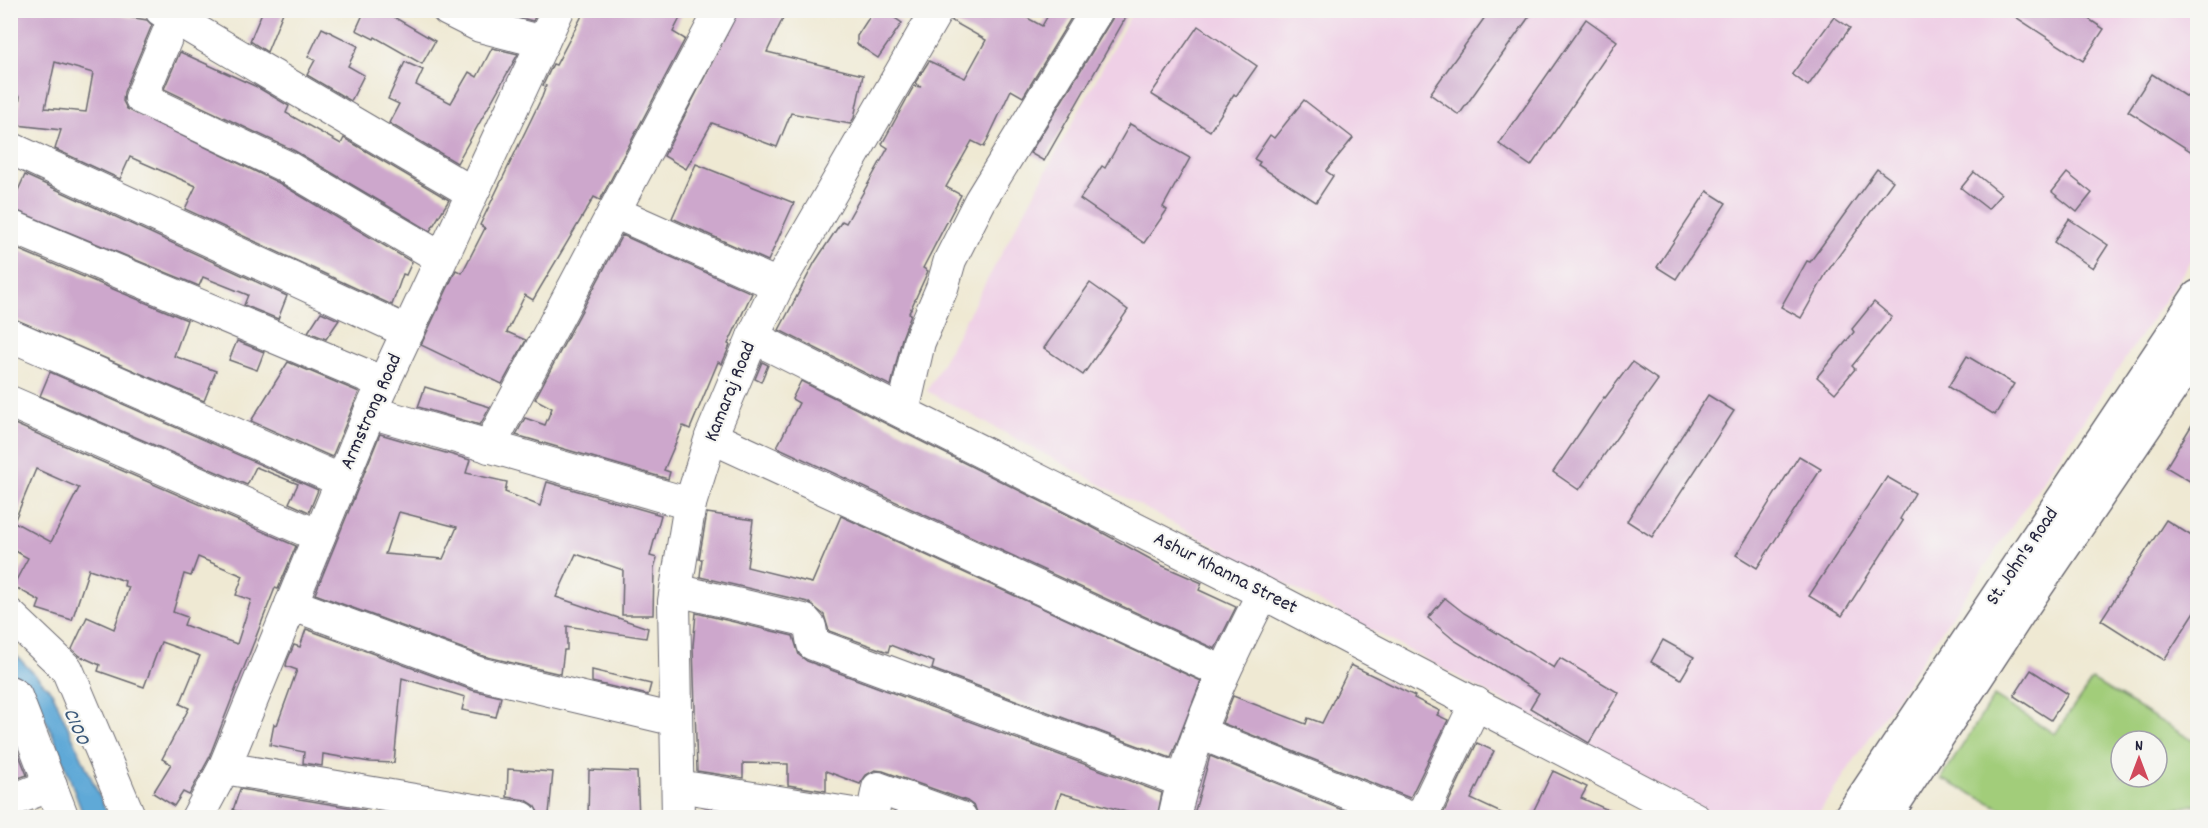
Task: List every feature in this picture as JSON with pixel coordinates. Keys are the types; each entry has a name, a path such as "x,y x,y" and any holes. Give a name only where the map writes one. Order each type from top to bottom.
{"main road":[{"name":"St. John's Road","path":"1850,818 2198,297"},
{"name":"St. John's Road","path":"1884,818 2021,609 2198,348"}],"street":[{"path":"448,10 480,26 543,42"},
{"name":"Armstrong Road","path":"197,818 224,768 370,412 558,10"},
{"path":"489,447 721,10"},
{"path":"903,412 919,342 942,288 950,260 980,201 1097,10"},
{"name":"Kamaraj Road","path":"678,818 676,590 690,504 711,437 753,337 778,285 929,13"},
{"path":"441,258 288,167 141,98 168,15 471,192"},
{"path":"10,148 408,332"},
{"path":"614,212 778,285"},
{"path":"10,226 384,383"},
{"path":"10,335 342,481"},
{"name":"Ashur Khanna Street","path":"753,337 1263,594 1694,818"},
{"path":"10,402 319,536"},
{"path":"370,412 690,504"},
{"path":"711,437 1222,672"},
{"path":"676,590 804,620 810,627 813,644 1182,781"},
{"path":"1174,818 1182,781 1222,672 1263,594"},
{"path":"291,604 478,673 676,720"},
{"path":"10,615 67,669 130,818"},
{"path":"10,692 16,696 63,818"},
{"path":"1421,818 1476,703"},
{"path":"1200,733 1411,818"},
{"path":"224,768 522,818"},
{"path":"10,801 51,786"},
{"path":"678,786 872,817 878,788 961,818"}],"shaded area":[{"path":"1133,11 2197,11 2197,252 1816,817 1719,817 927,391"}],"green space":[{"path":"2092,680 2197,743 2197,804 2143,817 2019,817 1941,779 1994,696 2055,734"}],"water":[{"path":"10,649 52,692 109,817 84,817 46,721 36,703 11,674"}],"building":[{"path":"10,10 85,10 147,20 152,25 124,92 123,101 127,109 279,183 412,262 406,275 403,274 392,305 185,209 196,186 130,157 120,179 55,149 61,130 17,125 20,96 10,94","holes":["55,62 93,73 86,112 45,108"]},
{"path":"263,10 284,10 267,52 250,41"},
{"path":"365,10 394,10 392,16 435,41 422,64 375,37 374,39 356,30"},
{"path":"492,10 538,10 533,21"},
{"path":"585,10 684,10 673,32 685,39 600,200 594,197 533,300 525,295 507,332 526,340 502,384 421,345 456,270 462,273 485,228 480,225 542,97 546,86 543,85"},
{"path":"739,10 767,10 783,18 767,52 863,75 854,118 850,124 791,113 777,147 712,123 686,169 664,156"},
{"path":"874,10 883,10 902,23 878,58 857,44 857,36"},
{"path":"955,10 1013,10 1042,26 1051,10 1076,10 1023,97 1011,90 984,147 972,141 946,187 961,195 923,268 928,271 909,313 911,314 902,338 891,386 779,330 815,262 842,221 846,223 888,148 882,144 914,86 921,87 915,83 929,61 965,78 986,40 952,21"},
{"path":"1115,10 1130,10 1044,161 1030,153 1112,19"},
{"path":"1490,10 1534,10 1459,115 1430,94"},
{"path":"2005,10 2075,10 2104,29 2083,61"},
{"path":"1834,17 1850,28 1808,86 1792,74"},
{"path":"1586,19 1617,41 1531,166 1499,144"},
{"path":"1198,26 1257,66 1236,96 1234,94 1210,131 1151,94"},
{"path":"322,28 358,46 348,66 364,75 351,101 307,75 315,60 308,57"},
{"path":"492,48 518,54 457,163 389,123 399,104 388,99 405,62 423,70 416,85 451,103 469,72 477,77"},
{"path":"180,52 257,87 289,106 286,113 341,144 344,138 449,200 430,231 295,151 164,89"},
{"path":"2152,74 2198,104 2198,156 2128,111"},
{"path":"1304,100 1353,138 1326,171 1333,176 1316,202 1258,165 1260,162 1254,159 1270,135 1274,138"},
{"path":"1130,124 1190,158 1163,207 1167,210 1144,243 1080,199 1102,166 1105,168"},
{"path":"696,164 794,203 768,261 672,218"},
{"path":"1877,169 1893,181 1827,272 1801,318 1781,307 1807,261 1810,262"},
{"path":"1974,172 2001,194 1988,209 1961,188"},
{"path":"2067,173 2092,193 2077,212 2052,192"},
{"path":"25,175 287,296 278,319 244,305 248,295 203,277 199,286 10,208"},
{"path":"1707,191 1726,203 1676,279 1657,267"},
{"path":"2069,219 2108,245 2093,268 2054,242"},
{"path":"622,235 752,293 728,344 730,345 722,364 718,362 690,429 683,426 664,470 670,472 668,479 516,435 525,418 545,425 552,408 535,399"},
{"path":"10,246 187,320 174,356 216,371 204,401 10,317"},
{"path":"1090,283 1128,310 1083,375 1044,348"},
{"path":"1874,302 1892,317 1852,366 1855,369 1835,393 1817,377 1854,332 1852,329"},
{"path":"321,312 339,320 326,339 308,332"},
{"path":"237,341 264,352 257,370 229,360"},
{"path":"1967,356 2014,384 1995,415 1948,387"},
{"path":"288,362 359,392 332,457 251,421"},
{"path":"762,362 768,365 761,382 755,379"},
{"path":"1632,362 1658,380 1579,490 1553,472 1604,397"},
{"path":"50,372 318,490 309,512 289,503 298,484 256,467 247,485 40,396"},
{"path":"801,381 1092,527 1163,566 1202,583 1199,590 1236,607 1215,649 777,447 799,403 792,399"},
{"path":"425,387 490,407 480,425 418,407"},
{"path":"1708,395 1734,411 1652,537 1627,521"},
{"path":"2198,415 2198,486 2166,467"},
{"path":"10,422 296,546 278,589 275,588 208,760 189,795 183,792 174,806 153,793 171,764 162,759 189,708 180,704 200,656 161,642 144,687 98,671 100,665 80,656 72,649 87,617 114,629 129,587 124,586 125,581 89,569 72,620 37,609 40,601 13,586 28,558 10,548","holes":["36,469 79,488 51,542 14,522","198,557 243,576 236,595 251,600 237,644 184,625 187,617 173,612 184,574 191,576"]},
{"path":"380,434 470,460 466,473 507,482 505,492 540,506 547,482 661,515 650,556 657,558 654,568 653,615 622,615 623,570 576,554 556,597 648,628 646,638 567,626 567,650 564,650 561,674 483,656 315,594","holes":["399,512 457,527 443,559 385,554"]},
{"path":"1799,456 1821,469 1757,568 1736,555"},
{"path":"1887,477 1915,493 1900,519 1903,521 1842,616 1809,596"},
{"path":"707,513 753,520 747,567 812,583 841,516 1201,681 1171,758 932,669 934,662 890,645 888,652 829,631 824,615 808,602 700,577 702,559 699,559"},
{"path":"2166,520 2198,540 2198,607 2164,660 2101,620"},
{"path":"1445,598 1464,613 1554,668 1560,658 1619,693 1589,743 1530,708 1539,693 1454,640 1428,618"},
{"path":"696,613 793,636 799,655 807,661 1162,793 1157,818 1129,818 1130,813 1061,793 1053,818 979,818 975,807 967,801 875,770 866,775 860,784 826,771 826,791 788,785 788,764 743,763 743,778 697,771 693,646"},
{"path":"306,629 472,690 501,697 496,717 462,710 465,697 402,678 394,763 370,762 323,754 322,766 303,763 304,752 270,745 274,724 277,725 297,670 286,666 287,661 294,645 300,647"},
{"path":"1663,640 1694,657 1681,679 1651,662"},
{"path":"1351,665 1415,696 1414,698 1440,711 1437,715 1448,720 1410,798 1222,723 1233,696 1306,724 1308,718 1322,723"},
{"path":"592,670 651,684 648,695 592,682"},
{"path":"2031,670 2068,694 2051,720 2014,696"},
{"path":"10,732 27,775 10,781"},
{"path":"1477,743 1494,751 1471,799 1512,818 1441,818"},
{"path":"1210,756 1362,818 1193,818"},
{"path":"508,769 553,772 549,814 539,814 534,805 526,800 507,797"},
{"path":"589,770 637,772 639,818 588,818"},
{"path":"1553,771 1587,787 1581,798 1626,818 1530,818"},
{"path":"240,789 365,810 364,818 257,818 233,810"},
{"path":"705,809 742,814 742,818 705,818"}],"water label":[{"name":"C100","path":"75,727"}]}
